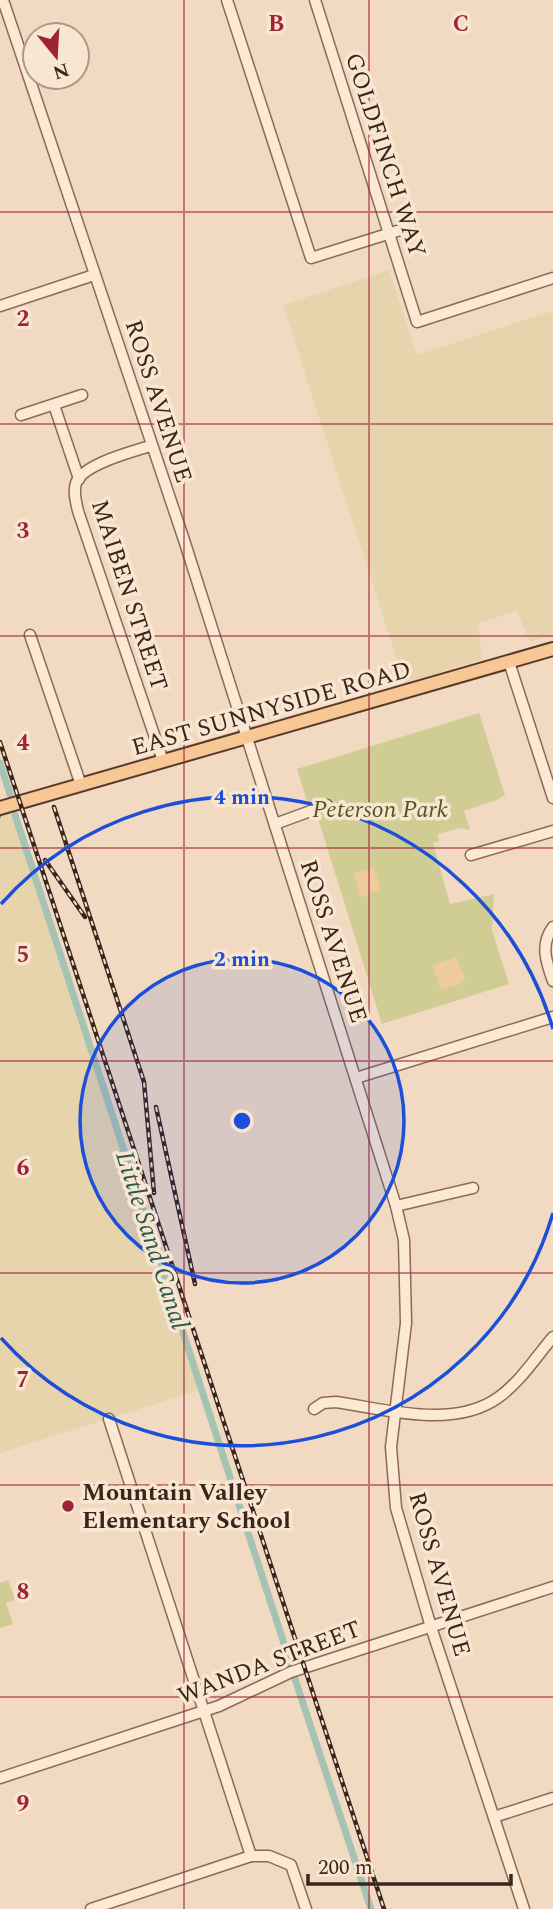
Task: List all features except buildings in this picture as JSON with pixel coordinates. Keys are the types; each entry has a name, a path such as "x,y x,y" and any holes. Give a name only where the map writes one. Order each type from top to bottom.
{"main road":[{"name":"EAST SUNNYSIDE ROAD","path":"0,808 553,649"}],"street":[{"name":"ROSS AVENUE","path":"4,0 150,446 185,542 245,738 275,824 396,1206 405,1252 406,1323 393,1411 391,1447 396,1508 431,1627 524,1909"},
{"path":"227,0 311,258 410,226"},
{"name":"GOLDFINCH WAY","path":"315,0 417,322 553,278"},
{"path":"0,306 94,275"},
{"path":"21,415 82,395"},
{"path":"54,405 79,478"},
{"name":"MAIBEN STREET","path":"150,446 91,468 79,478 75,490 78,511 163,761"},
{"path":"30,635 80,785"},
{"path":"509,662 553,798"},
{"path":"275,824 327,806"},
{"path":"471,855 553,831"},
{"path":"553,927 546,938 544,952 553,981"},
{"path":"356,1078 553,1017"},
{"path":"396,1206 473,1188"},
{"path":"314,1409 323,1403 336,1402 393,1411 449,1414 486,1404 510,1388 553,1337"},
{"path":"109,1419 251,1856"},
{"name":"WANDA STREET","path":"0,1778 246,1695 290,1672 553,1587"},
{"path":"494,1817 553,1798"},
{"path":"91,1909 251,1856 269,1856 286,1861 294,1873 306,1909"}],"shaded area":[{"path":"389,270 417,355 553,311 553,635 530,642 517,611 478,623 482,659 405,684 283,305"},
{"path":"10,810 202,1389 0,1453 0,813"}],"green space":[{"name":"Peterson Park","path":"479,713 505,795 464,811 470,830 460,828 438,834 439,841 433,843 450,904 494,894 492,930 509,984 382,1024 317,815 312,817 297,769"},
{"path":"8,1580 15,1600 6,1603 13,1624 0,1628 0,1583"}],"sand":[{"path":"374,868 381,890 360,897 354,873"},
{"path":"456,957 465,979 462,983 441,990 433,965"}],"waterway":[{"path":"0,763 11,797"},
{"name":"Little Sand Canal","path":"15,815 291,1665"},
{"name":"Little Sand Canal","path":"295,1679 371,1909"}],"railway":[{"path":"0,742 384,1909"},
{"path":"54,807 144,1082 154,1193"},
{"path":"45,860 85,917"},
{"path":"156,1107 195,1284"}],"place":[{"name":"Mountain Valley Elementary School","path":"68,1506"}]}
